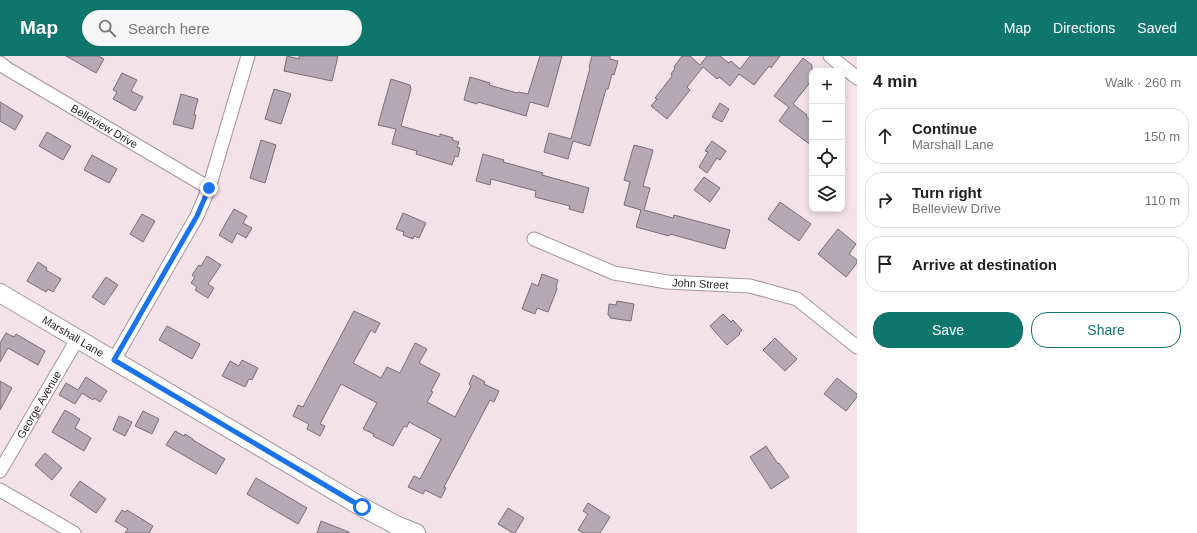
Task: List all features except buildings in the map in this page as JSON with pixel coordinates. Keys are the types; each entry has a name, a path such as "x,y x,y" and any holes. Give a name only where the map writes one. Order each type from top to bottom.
{"street":[{"path":"114,360 197,216 209,188 248,56"},
{"path":"830,56 857,78"},
{"name":"Belleview Drive","path":"0,63 6,68 209,188"},
{"name":"John Street","path":"534,239 614,273 667,282 750,286 797,300 857,347"},
{"name":"Marshall Lane","path":"0,293 362,507 396,525 416,533"},
{"name":"George Avenue","path":"0,471 78,338"},
{"path":"0,490 74,533"}],"route":[{"path":"209,188 197,216 114,360 362,507"}]}
